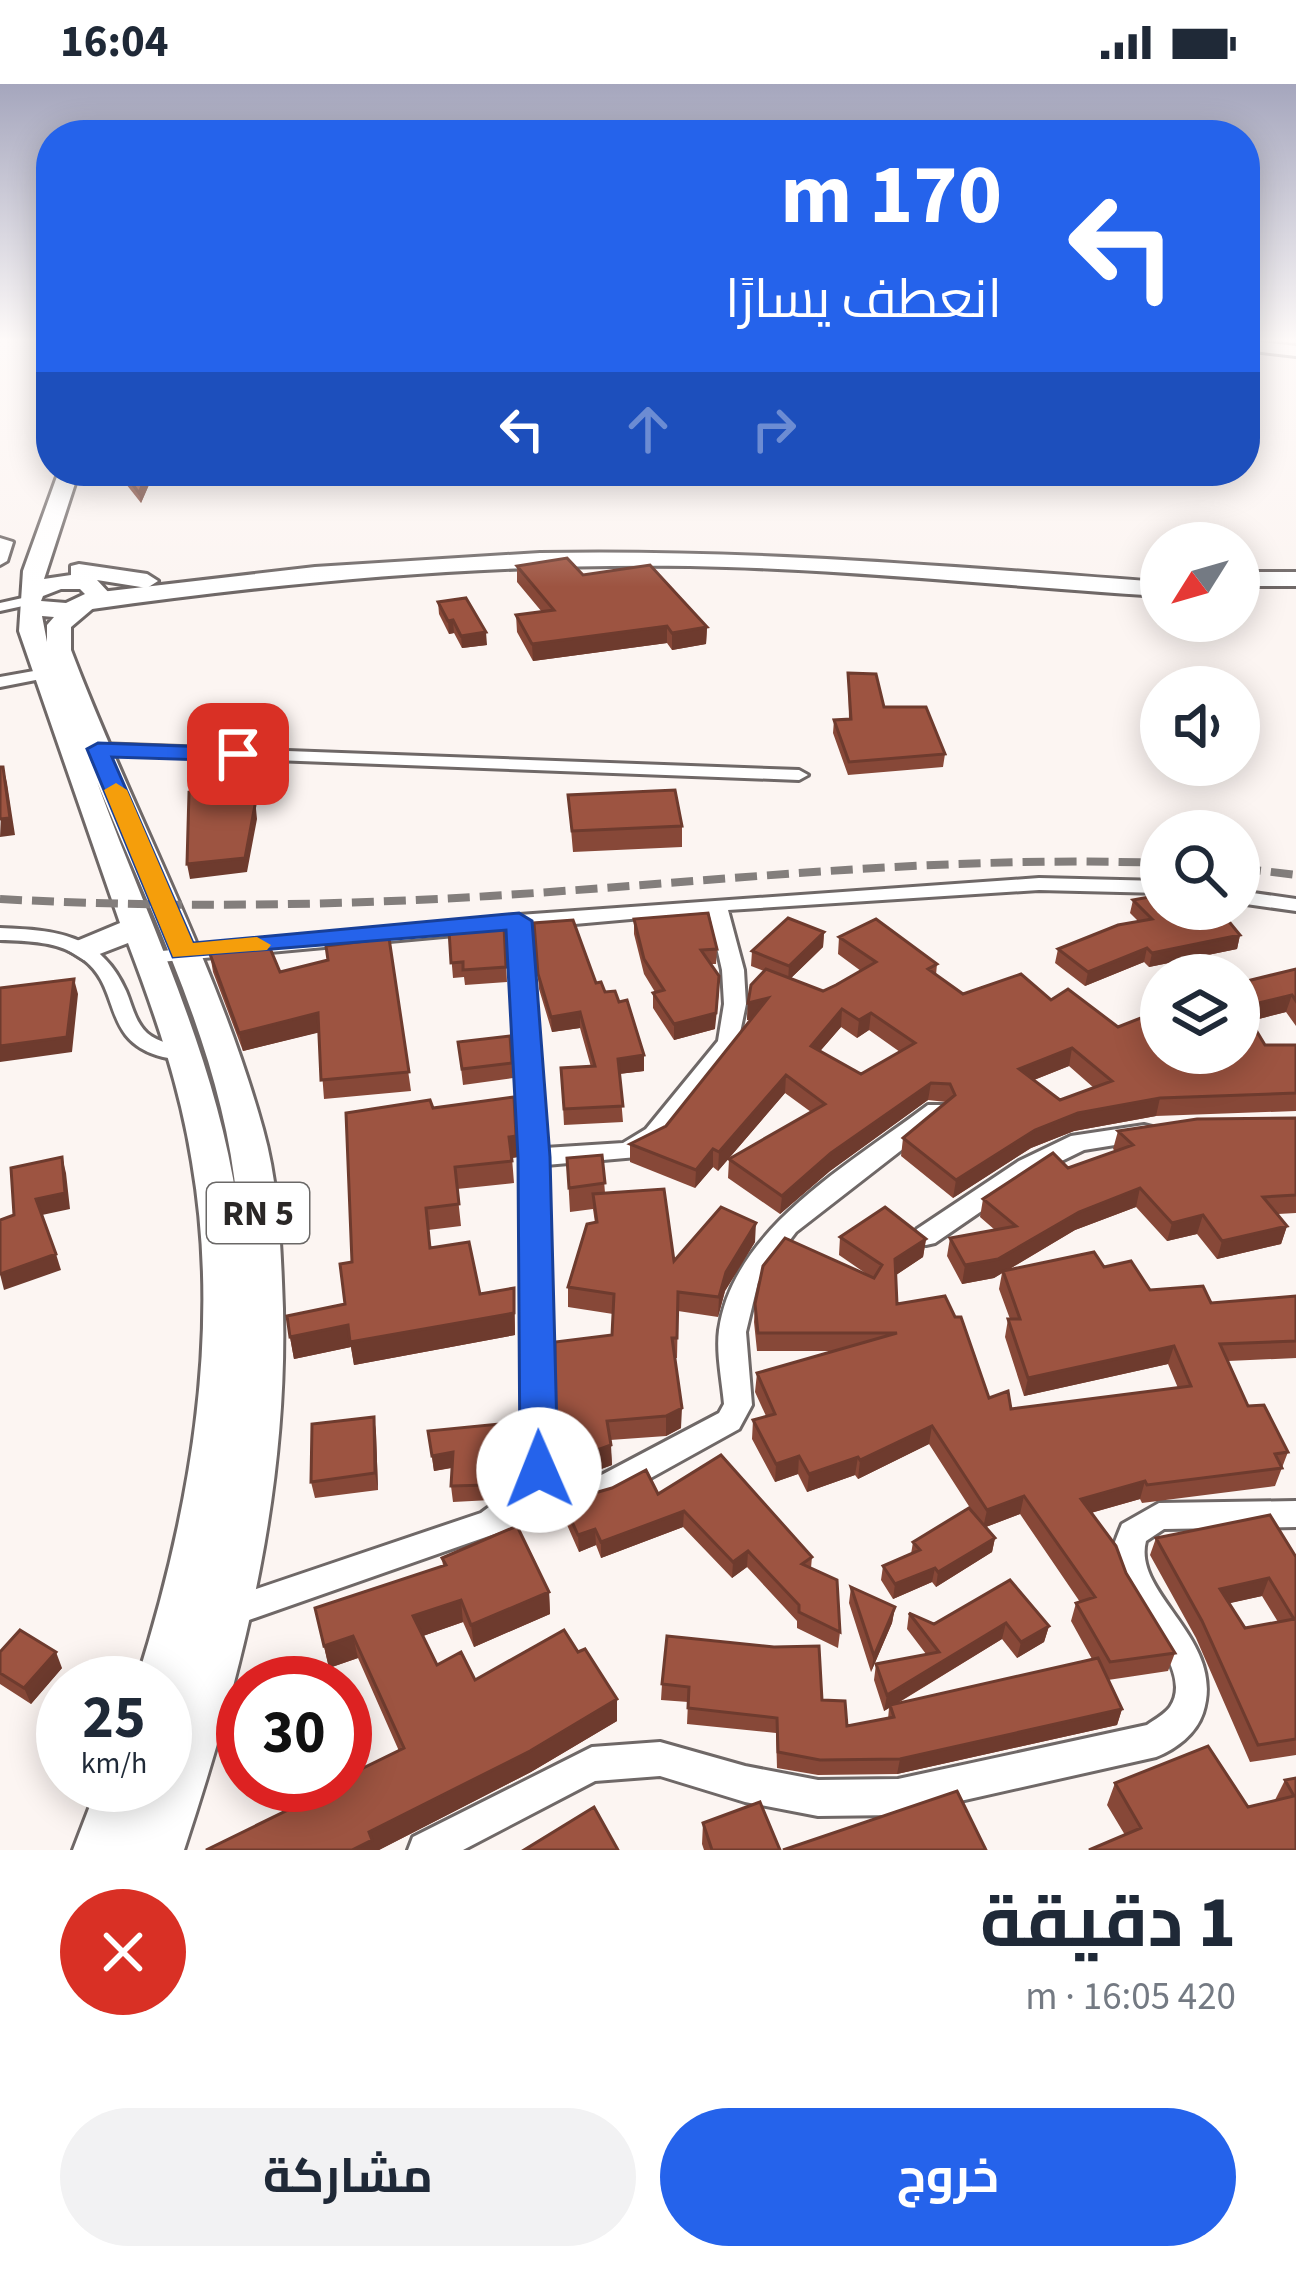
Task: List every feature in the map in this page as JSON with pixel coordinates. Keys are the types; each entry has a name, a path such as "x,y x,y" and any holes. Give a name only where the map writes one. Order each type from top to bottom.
{"highway":[{"path":"74,615 147,587 388,557 637,548 868,555 1140,575"},
{"path":"147,587 583,559 889,567 1140,587"},
{"path":"1260,579 1296,579"},
{"path":"1260,591 1296,592"}],"main road":[{"name":"RN 5","path":"64,486 22,601 31,631 74,615"},
{"path":"81,486 60,556 83,573 147,587"},
{"name":"RN 5","path":"60,556 212,1162 221,1243 222,1339 210,1497 171,1656"},
{"path":"22,601 84,615 147,587"},
{"name":"RN 5","path":"74,615 98,749 157,945 227,1071 257,1193 263,1385 255,1483 232,1611 154,1850"},
{"path":"84,950 157,945"},
{"path":"102,1850 116,1812"}],"street":[{"path":"0,542 6,542 0,561"},
{"path":"0,682 74,615"},
{"path":"98,749 799,775"},
{"path":"157,945 1039,884 1140,886"},
{"path":"1289,904 1296,928"},
{"path":"534,1157 628,1151 654,1135 729,1042 736,1004 734,970 717,905"},
{"path":"491,1523 523,1499 539,1470 534,1157 519,921"},
{"path":"0,934 48,937 84,950 107,972 129,1032 160,1050 182,1054"},
{"path":"232,1611 600,1491 729,1421 738,1405 732,1332 746,1279 787,1226 936,1112"},
{"path":"926,1236 1028,1167 1079,1142 1174,1128"},
{"path":"427,1850 592,1764 660,1760 818,1798 898,1798 1156,1740 1186,1714 1192,1686 1177,1642 1124,1557 1125,1539 1140,1523 1159,1516 1296,1514"}],"building":[{"path":"567,558 583,575 650,565 707,627 672,633 667,626 532,644 516,615 554,610 517,566"},
{"path":"466,598 486,632 461,636 438,602"},
{"path":"848,673 876,674 884,707 926,707 945,754 849,762 834,720 851,719"},
{"path":"242,754 242,758 251,758 255,805 245,858 187,864 189,792 200,791 204,757"},
{"path":"0,767 10,818 0,819"},
{"path":"675,790 682,826 572,831 568,795"},
{"path":"708,913 717,949 701,950 719,976 716,1013 674,1024 653,993 664,990 644,959 634,919"},
{"path":"788,918 824,932 789,966 752,951"},
{"path":"876,919 937,964 928,969 963,994 1021,974 1051,1000 1068,989 1118,1027 1140,1018 1140,1074 1260,1074 1260,1037 1265,1045 1296,1045 1296,1093 1160,1098 1078,1113 1035,1130 956,1180 903,1138 955,1095 950,1084 931,1083 831,1153 782,1196 729,1159 825,1104 786,1075 719,1152 713,1149 696,1170 630,1144 666,1126 768,998 748,1003 751,985 766,969 823,991 876,962 839,937","holes":["842,1009 859,1020 871,1013 915,1043 861,1074 811,1046","1072,1048 1112,1081 1060,1100 1019,1069"]},
{"path":"573,920 596,983 601,982 605,992 615,991 619,1002 627,1000 644,1055 618,1059 623,1106 564,1109 561,1068 595,1066 580,1012 551,1017 538,974 534,923"},
{"path":"1140,921 1140,930 1236,930 1240,935 1152,953 1147,948 1088,972 1058,949"},
{"path":"504,926 506,967 463,970 463,962 451,963 449,930"},
{"path":"389,938 409,1072 321,1080 318,1013 239,1033 210,954 267,941 280,972 328,960 326,946"},
{"path":"1296,969 1296,1001 1292,995 1260,1003 1260,978"},
{"path":"74,979 67,1037 0,1046 0,988"},
{"path":"510,1036 512,1063 462,1069 458,1042"},
{"path":"514,1097 516,1136 509,1137 512,1161 455,1167 459,1204 426,1208 430,1248 469,1242 480,1294 514,1288 514,1313 350,1342 348,1325 290,1337 287,1316 345,1304 340,1264 352,1262 346,1113 430,1100 433,1108"},
{"path":"1296,1118 1296,1195 1263,1197 1287,1226 1222,1241 1203,1215 1172,1223 1140,1188 1079,1212 998,1259 965,1265 950,1238 1016,1226 983,1199 1053,1153 1068,1168 1133,1145 1118,1131 1197,1119"},
{"path":"602,1155 605,1183 569,1188 567,1158"},
{"path":"62,1157 65,1193 36,1199 56,1254 0,1274 0,1220 14,1215 11,1168"},
{"path":"664,1189 674,1261 721,1207 756,1223 726,1272 719,1297 678,1292 677,1338 672,1338 682,1408 666,1416 607,1421 611,1445 554,1466 555,1342 612,1335 614,1294 568,1287 587,1224 597,1222 593,1194"},
{"path":"885,1207 926,1239 895,1259 897,1304 945,1296 955,1317 961,1317 989,1398 1008,1391 1011,1409 1191,1386 1174,1346 1028,1378 1008,1319 1020,1319 1003,1271 1094,1252 1104,1267 1131,1261 1150,1290 1203,1286 1211,1303 1296,1296 1296,1341 1220,1344 1248,1406 1264,1405 1288,1452 1275,1454 1282,1468 1147,1485 1145,1481 1081,1499 1116,1546 1126,1573 1175,1653 1110,1662 1076,1603 1095,1597 1024,1496 987,1510 932,1426 860,1460 809,1474 799,1456 776,1464 753,1420 775,1414 757,1373 897,1333 758,1333 755,1304 763,1266 785,1238 874,1278 882,1265 840,1237"},
{"path":"374,1417 375,1473 311,1482 312,1424"},
{"path":"511,1423 510,1466 489,1485 451,1486 453,1452 432,1456 428,1431"},
{"path":"721,1455 812,1557 802,1564 837,1580 840,1632 799,1612 799,1605 748,1551 733,1562 684,1511 601,1542 595,1529 578,1535 563,1502 612,1488 646,1470 658,1494"},
{"path":"969,1508 995,1538 938,1572 935,1568 895,1584 883,1566 920,1550 913,1542"},
{"path":"1270,1515 1296,1557 1296,1739 1258,1745 1202,1621 1156,1538","holes":["1269,1578 1294,1619 1245,1628 1220,1589"]},
{"path":"517,1526 549,1592 471,1625 461,1600 413,1616 437,1665 461,1652 475,1680 564,1630 578,1652 585,1649 617,1699 530,1751 369,1832 372,1840 352,1850 206,1850 284,1812 372,1812 372,1764 404,1748 372,1678 372,1656 362,1656 353,1636 324,1646 315,1608 446,1565 442,1558"},
{"path":"1010,1580 1049,1626 1021,1642 1006,1623 887,1695 876,1664 939,1652 909,1613 934,1624"},
{"path":"851,1587 895,1607 874,1656"},
{"path":"20,1630 56,1652 36,1656 36,1674 24,1688 0,1673 0,1652"},
{"path":"667,1636 774,1647 819,1646 822,1700 845,1701 847,1726 894,1717 890,1705 1098,1658 1122,1709 900,1759 820,1760 778,1752 777,1718 688,1708 689,1687 662,1684"},
{"path":"1208,1746 1248,1807 1294,1796 1285,1780 1296,1778 1296,1850 1089,1850 1141,1828 1115,1783"},
{"path":"957,1791 986,1850 783,1850"},
{"path":"760,1802 780,1850 712,1850 703,1823"},
{"path":"594,1807 618,1850 524,1850"}],"railway":[{"path":"0,899 184,905 368,902 909,866 1140,863"},
{"path":"1260,871 1296,875"}],"slow traffic":[{"path":"116,790 183,952 257,945"}],"route":[{"path":"238,754 98,749 183,952 519,921 534,1157 539,1470"}]}
